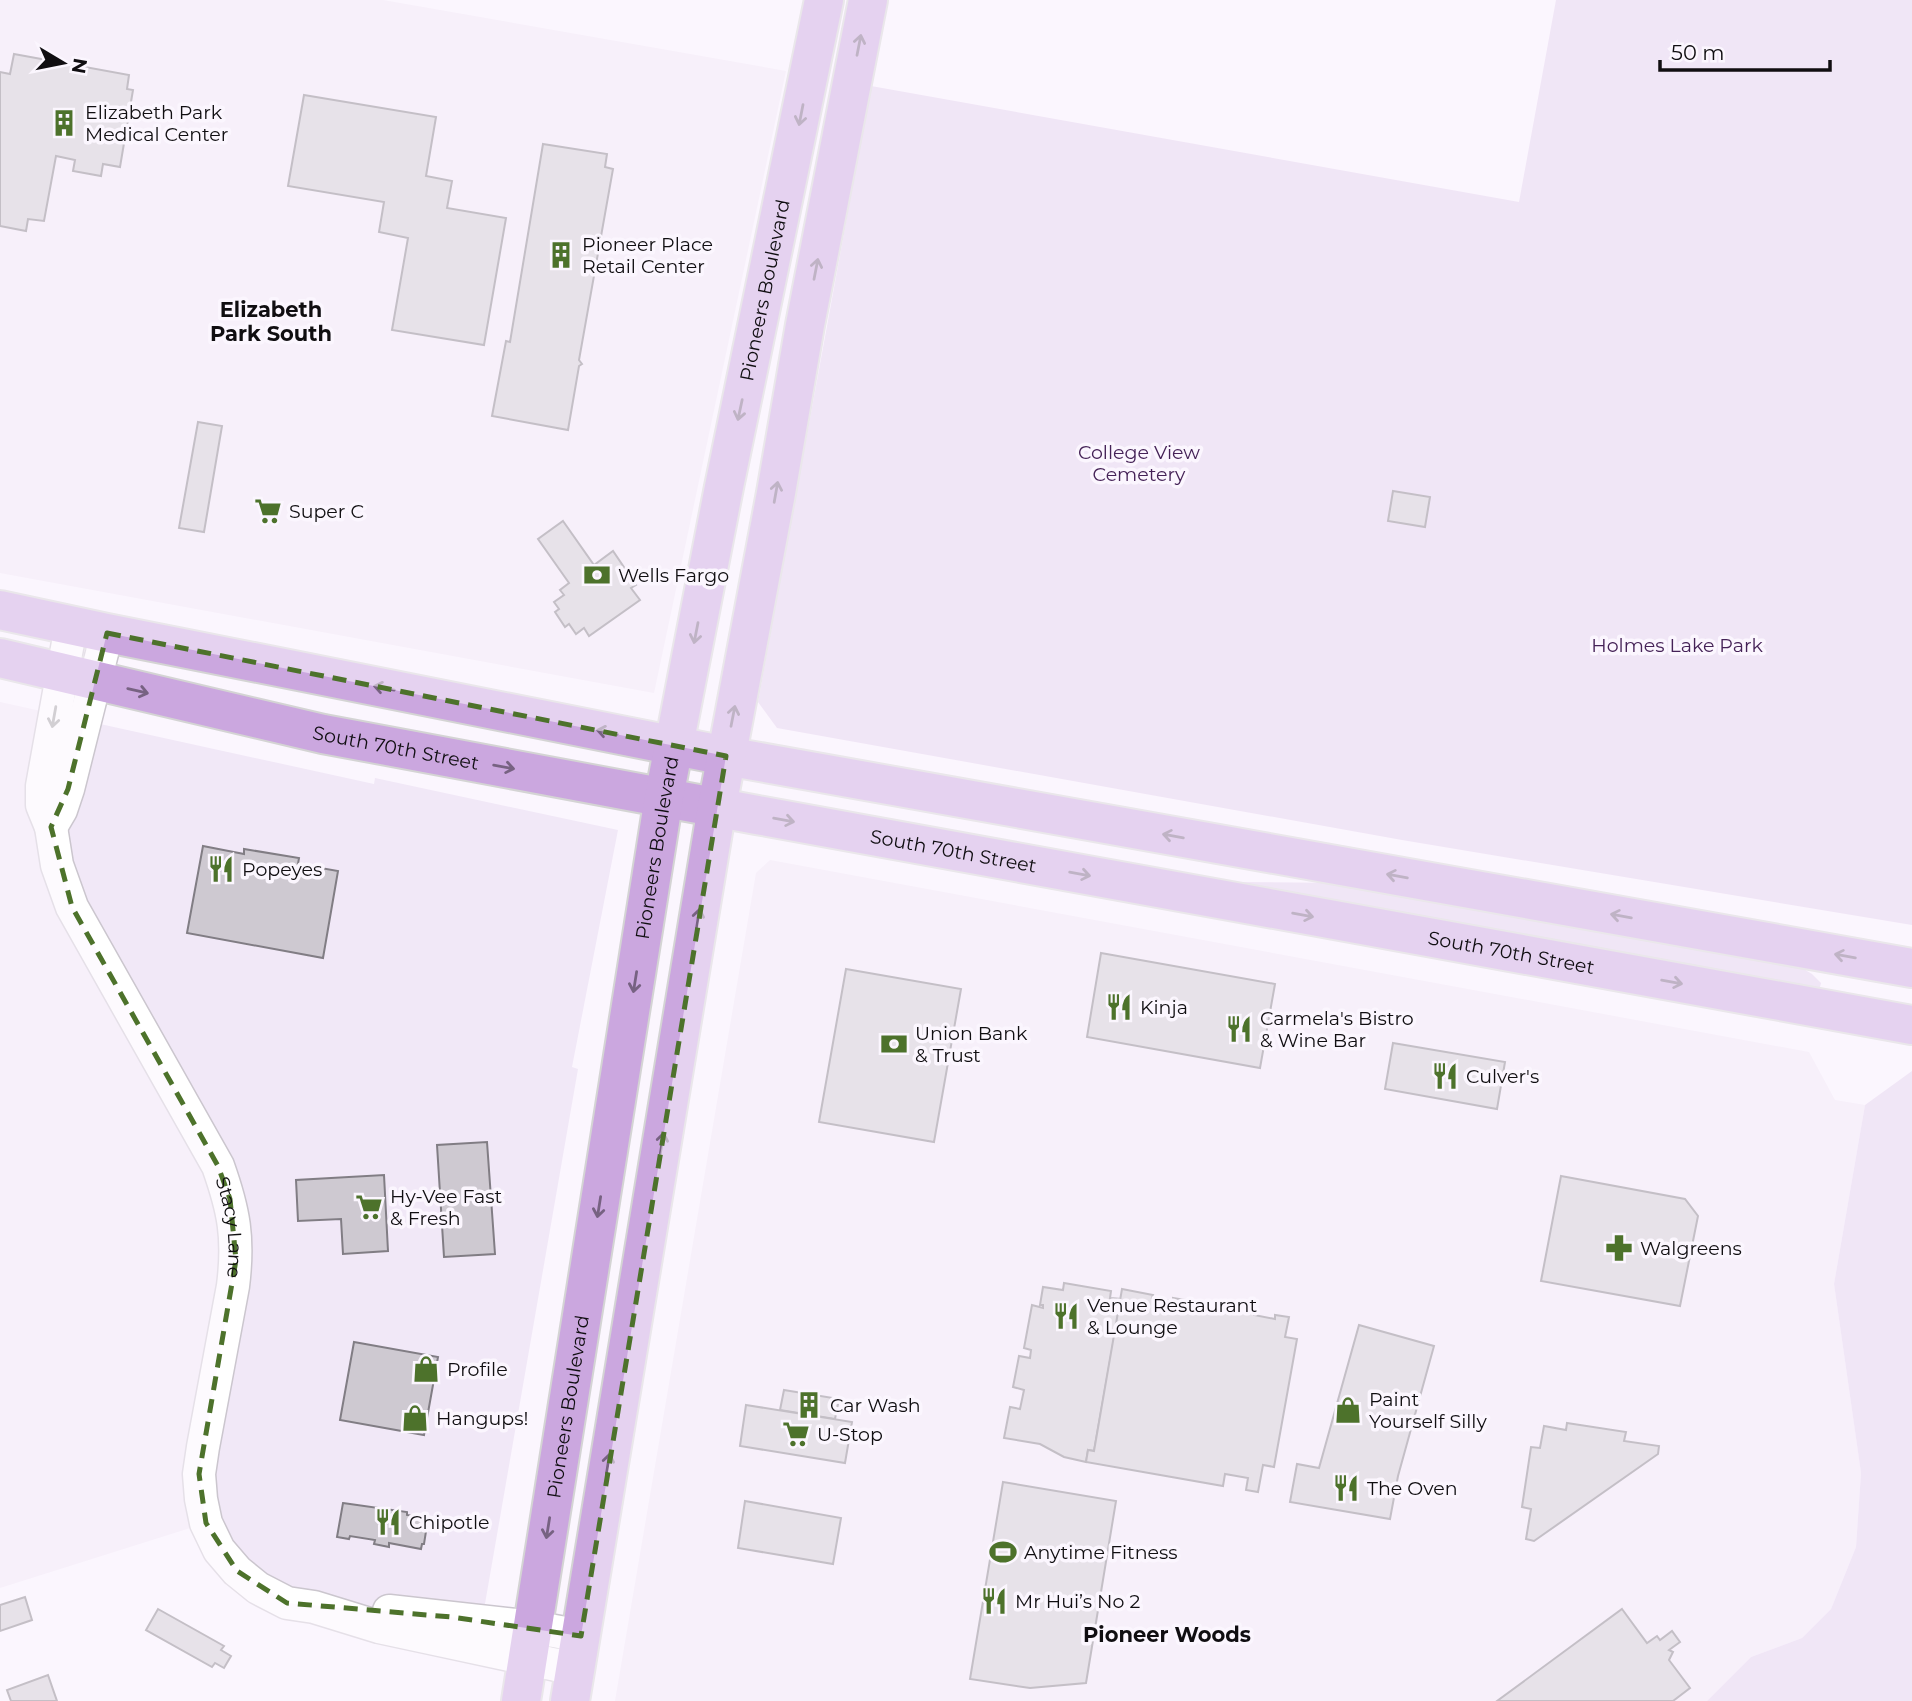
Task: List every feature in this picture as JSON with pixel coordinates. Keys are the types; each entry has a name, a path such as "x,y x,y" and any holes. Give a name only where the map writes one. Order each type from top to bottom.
{"main road":[{"name":"Pioneers Boulevard","path":"521,1701 664,797 724,487 824,0"},
{"path":"575,1669 716,807 807,312 868,0"},
{"path":"0,610 726,756 1912,968"},
{"name":"South 70th Street","path":"0,658 323,734 1912,1026"}],"street":[{"name":"Stacy Lane","path":"89,630 79,677 42,786 42,805 51,827 57,865 72,907 218,1167 230,1199 236,1260 199,1474 206,1523 219,1550 237,1571 258,1588 282,1601 314,1607 404,1612 530,1643 575,1669"}],"highlighted area":[{"path":"107,633 726,756 581,1636 451,1617 287,1603 237,1571 206,1523 199,1474 236,1260 230,1199 218,1166 72,907 51,827 68,789"}],"shaded area":[{"path":"0,0 383,0 786,71 654,693 0,573"},
{"path":"0,702 374,784 375,778 618,830 572,1067 578,1069 482,1621 287,1603 206,1523 0,1588"},
{"path":"770,860 1809,1052 1835,1100 1865,1105 1834,1284 1861,1473 1856,1547 1831,1609 1802,1638 1751,1657 1707,1701 615,1701 756,873"}],"green space":[{"path":"1556,0 1912,0 1912,925 1402,840 777,728 758,702 871,86 1519,202"},
{"path":"1233,882 1345,883 1795,964 1821,983 1819,991"},
{"path":"1912,1071 1912,1701 1707,1701 1751,1657 1802,1638 1831,1609 1856,1547 1861,1473 1834,1284 1865,1105"}],"building":[{"name":"Elizabeth Park Medical Center","path":"14,54 129,75 127,89 133,90 120,167 103,164 101,176 73,171 75,160 56,156 44,221 28,219 26,231 0,226 0,72 10,74"},
{"path":"304,95 436,117 426,176 452,181 447,208 506,218 484,345 392,330 408,238 379,232 384,202 288,186"},
{"name":"Pioneer Place Retail Center","path":"543,144 607,154 605,167 613,169 579,360 582,364 579,366 568,430 492,416 506,341 510,342"},
{"path":"198,422 222,426 204,532 179,528"},
{"path":"1393,491 1430,497 1425,527 1388,521"},
{"name":"Wells Fargo","path":"563,521 594,565 613,551 636,585 631,588 640,600 589,636 584,628 576,634 569,624 565,627 555,612 559,609 554,602 564,595 560,590 569,583 538,539"},
{"path":"203,846 244,854 244,849 299,858 298,864 338,871 323,958 187,933"},
{"path":"1101,953 1275,984 1260,1068 1087,1037"},
{"path":"846,969 961,989 934,1142 819,1122"},
{"name":"Culver's","path":"1393,1043 1505,1062 1497,1109 1385,1089"},
{"path":"487,1142 495,1254 444,1257 437,1145"},
{"path":"384,1175 388,1251 343,1254 341,1219 298,1221 296,1180"},
{"name":"Walgreens","path":"1561,1176 1685,1199 1698,1216 1680,1306 1541,1281"},
{"path":"1064,1283 1111,1291 1110,1298 1121,1299 1094,1451 1088,1450 1086,1462 1064,1457 1040,1444 1004,1438 1010,1407 1020,1409 1024,1390 1013,1387 1019,1356 1030,1358 1031,1350 1024,1348 1032,1305 1043,1308 1043,1305 1040,1305 1043,1287 1063,1290"},
{"path":"1122,1289 1153,1295 1152,1298 1203,1303 1203,1306 1254,1312 1254,1315 1275,1319 1275,1315 1289,1317 1285,1337 1297,1339 1274,1467 1263,1465 1258,1492 1246,1490 1248,1478 1225,1474 1223,1486 1086,1462 1088,1450 1094,1451"},
{"path":"1359,1325 1434,1346 1398,1476 1390,1519 1290,1502 1297,1464 1319,1468"},
{"path":"354,1342 438,1357 424,1435 340,1420"},
{"name":"Car Wash","path":"784,1390 839,1399 835,1419 780,1410"},
{"name":"U-Stop","path":"746,1405 852,1422 845,1463 740,1446"},
{"path":"1567,1423 1626,1432 1624,1441 1659,1446 1658,1454 1534,1541 1526,1539 1531,1509 1522,1507 1531,1447 1540,1448 1544,1426 1566,1430"},
{"path":"1003,1482 1116,1501 1086,1683 1030,1688 970,1679"},
{"path":"745,1501 841,1518 833,1564 738,1548"},
{"path":"343,1503 407,1512 407,1515 425,1518 424,1525 427,1525 424,1544 421,1549 389,1543 389,1547 374,1544 375,1540 337,1537"},
{"path":"25,1597 32,1620 0,1631 0,1605"},
{"path":"158,1609 224,1646 221,1650 231,1656 224,1668 215,1663 212,1667 146,1630"},
{"path":"1622,1609 1647,1643 1657,1636 1660,1640 1672,1631 1680,1642 1669,1650 1673,1652 1669,1660 1690,1688 1673,1701 1497,1701"},
{"path":"48,1675 57,1701 11,1701 7,1690"}],"place":[{"name":"Elizabeth Park Medical Center","path":"64,123"},
{"name":"Pioneer Place Retail Center","path":"561,255"},
{"name":"Super C","path":"268,511"},
{"name":"Wells Fargo","path":"597,575"},
{"name":"Popeyes","path":"221,869"},
{"name":"Kinja","path":"1119,1007"},
{"name":"Carmela's Bistro & Wine Bar","path":"1239,1029"},
{"name":"Union Bank & Trust","path":"894,1044"},
{"name":"Culver's","path":"1445,1076"},
{"name":"Hy-Vee Fast & Fresh","path":"369,1207"},
{"name":"Walgreens","path":"1619,1248"},
{"name":"Venue Restaurant & Lounge","path":"1066,1316"},
{"name":"Profile","path":"426,1369"},
{"name":"Car Wash","path":"809,1405"},
{"name":"Paint Yourself Silly","path":"1348,1410"},
{"name":"Hangups!","path":"415,1418"},
{"name":"U-Stop","path":"796,1434"},
{"name":"The Oven","path":"1346,1488"},
{"name":"Chipotle","path":"388,1522"},
{"name":"Anytime Fitness","path":"1003,1552"},
{"name":"Mr Hui’s No 2","path":"994,1601"}],"district":[{"name":"Elizabeth Park South","path":"271,321"},
{"name":"Pioneer Woods","path":"1167,1634"}],"park label":[{"name":"College View Cemetery","path":"1139,463"},
{"name":"Holmes Lake Park","path":"1677,645"}]}
